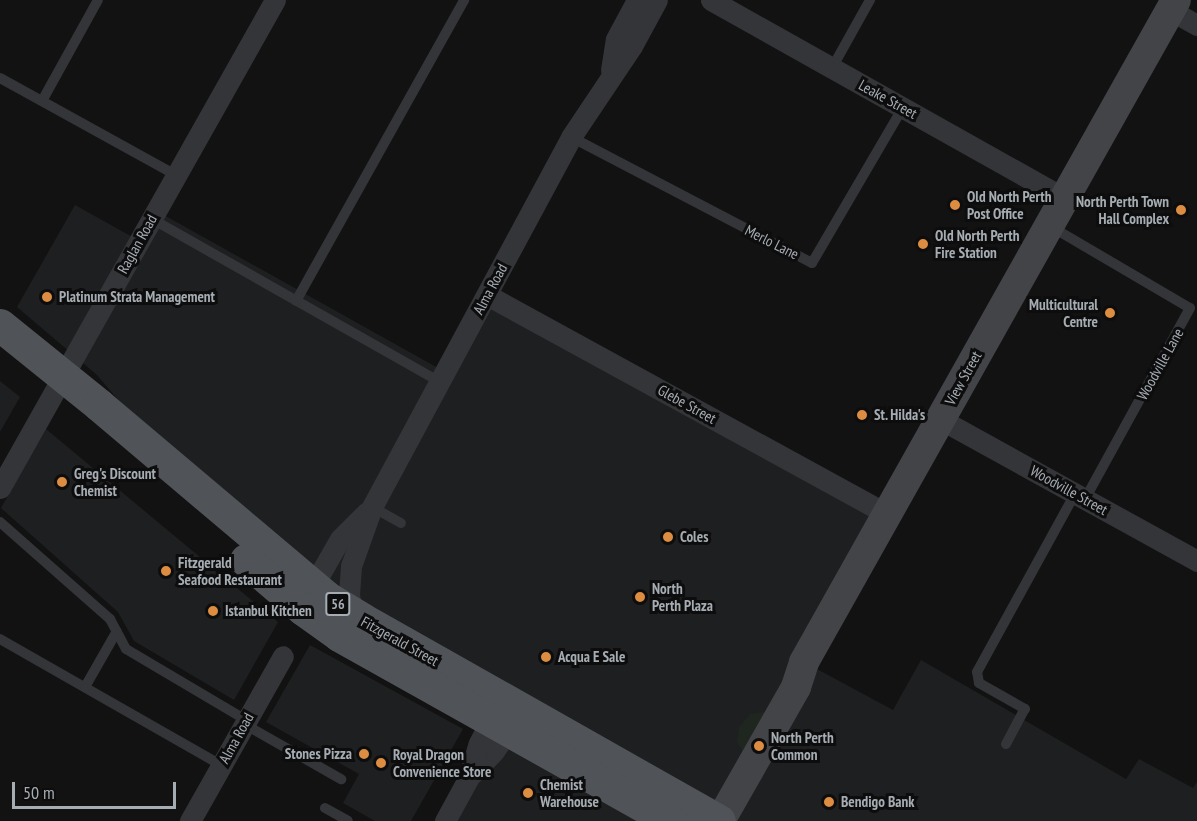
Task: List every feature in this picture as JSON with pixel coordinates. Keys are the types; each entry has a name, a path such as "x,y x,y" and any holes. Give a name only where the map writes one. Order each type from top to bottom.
{"main road":[{"name":"Fitzgerald Street","path":"0,325 58,386 308,597 339,635 720,821"},
{"name":"Fitzgerald Street","path":"0,353 58,386"},
{"name":"Fitzgerald Street","path":"308,597 353,614 670,821"}],"street":[{"name":"Raglan Road","path":"0,488 275,0"},
{"name":"Alma Road","path":"611,74 616,39 637,0"},
{"name":"Alma Road","path":"353,614 349,595 351,566 372,507 571,137 611,74 632,46 657,0"},
{"name":"Leake Street","path":"711,0 1064,198"},
{"path":"1173,5 1197,25"},
{"name":"View Street","path":"720,821 796,687 804,662 1173,5"},
{"name":"Glebe Street","path":"487,295 887,514"},
{"name":"Woodville Street","path":"940,419 1197,561"},
{"name":"Alma Road","path":"308,597 340,539 372,507"},
{"name":"Alma Road","path":"190,821 283,656"},
{"path":"445,821 469,777 494,751 506,715"}],"lane":[{"path":"42,101 98,0"},
{"path":"296,301 464,0"},
{"path":"832,68 870,0"},
{"path":"0,78 176,175"},
{"name":"Merlo Lane","path":"571,137 812,263 903,107"},
{"path":"152,219 440,382"},
{"name":"Woodville Lane","path":"1006,744 1025,710 979,683 977,672 1080,497 1194,312 1049,226"},
{"path":"372,507 400,523"},
{"path":"0,522 110,619 126,649 341,779"},
{"path":"85,687 117,631"},
{"path":"0,639 221,765"},
{"path":"325,808 348,821"}],"shaded area":[{"path":"75,205 136,239 153,209 438,368 486,292 887,514 804,662 893,710 921,660 1126,779 1139,759 1193,788 1197,782 1197,821 456,821 506,730 305,619 97,375 17,307"},
{"path":"0,381 20,397 0,432"},
{"path":"46,429 278,622 234,700 134,641 118,612 1,508"},
{"path":"310,645 463,729 411,821 375,821 343,803 359,774 266,722"},
{"path":"764,712 768,714 745,755 737,742 739,727 750,714"}],"place":[{"name":"Old North Perth Post Office","path":"955,205"},
{"name":"North Perth Town Hall Complex","path":"1181,210"},
{"name":"Old North Perth Fire Station","path":"923,244"},
{"name":"Platinum Strata Management","path":"47,297"},
{"name":"Multicultural Centre","path":"1110,313"},
{"name":"St. Hilda's","path":"862,415"},
{"name":"Greg's Discount Chemist","path":"62,482"},
{"name":"Coles","path":"668,537"},
{"name":"Fitzgerald Seafood Restaurant","path":"166,571"},
{"name":"North Perth Plaza","path":"640,597"},
{"name":"Istanbul Kitchen","path":"213,611"},
{"name":"Acqua E Sale","path":"546,657"},
{"name":"North Perth Common","path":"759,746"},
{"name":"Stones Pizza","path":"364,754"},
{"name":"Royal Dragon Convenience Store","path":"381,763"},
{"name":"Chemist Warehouse","path":"528,793"},
{"name":"Bendigo Bank","path":"829,802"}]}
